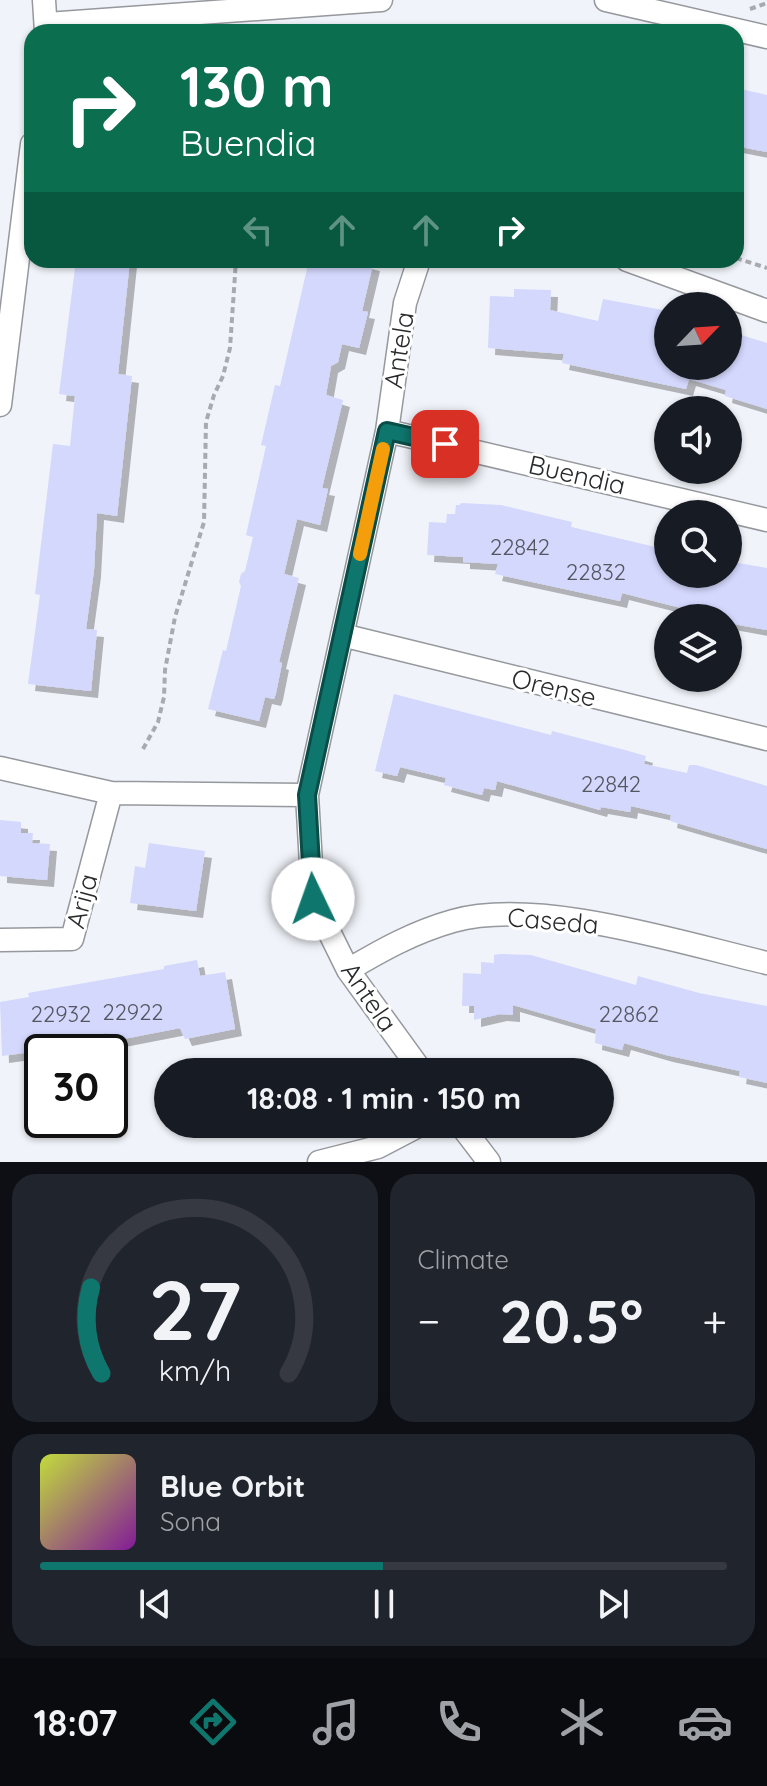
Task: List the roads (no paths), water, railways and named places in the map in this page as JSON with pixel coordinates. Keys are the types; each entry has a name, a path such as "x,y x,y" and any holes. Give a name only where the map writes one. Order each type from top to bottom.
{"street":[{"path":"44,0 46,24"},
{"path":"94,24 381,0"},
{"path":"606,0 710,24"},
{"path":"744,32 767,37"},
{"path":"0,405 24,209"},
{"name":"Antela","path":"412,1058 348,970 313,899 307,795 387,431 405,303 416,268"},
{"path":"649,268 767,311"},
{"name":"Buendia","path":"387,431 767,520"},
{"name":"Orense","path":"342,635 767,739"},
{"path":"0,768 111,793 307,795"},
{"name":"Arija","path":"0,940 72,939 111,793"},
{"name":"Caseda","path":"348,970 402,938 456,920 509,914 593,922 767,963"},
{"path":"319,1162 378,1147 395,1138"},
{"path":"471,1138 489,1162"}]}
